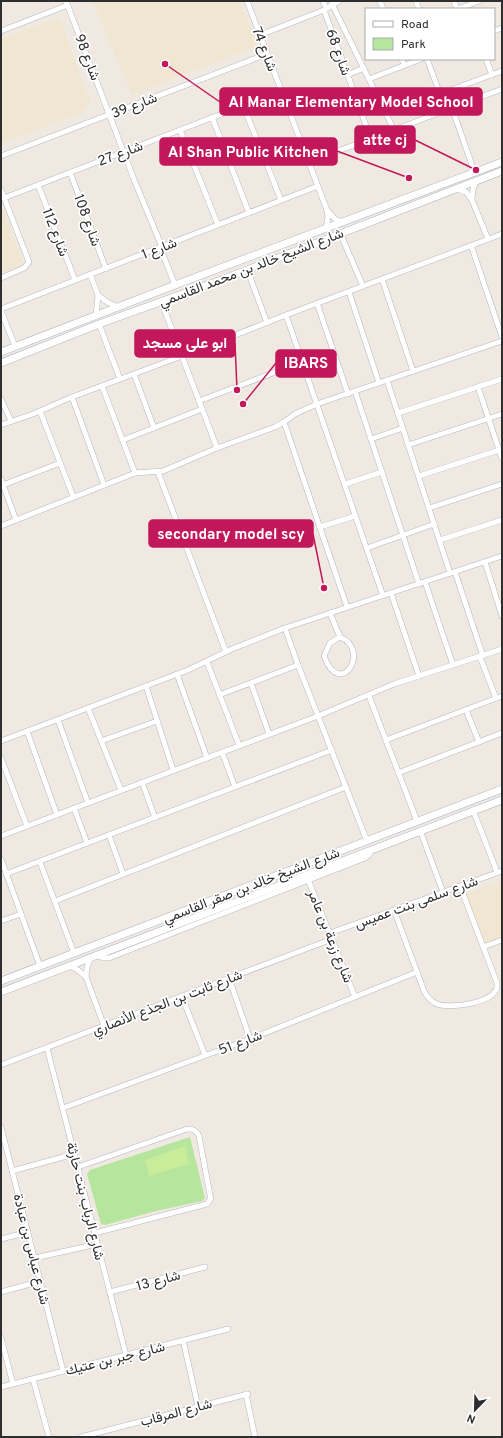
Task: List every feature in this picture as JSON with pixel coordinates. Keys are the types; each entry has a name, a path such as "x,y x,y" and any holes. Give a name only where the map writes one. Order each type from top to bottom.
{"main road":[{"name":"شارع الشيخ خالد بن محمد القاسمي","path":"1,352 502,162"},
{"name":"شارع الشيخ خالد بن محمد القاسمي","path":"1,363 98,324 209,284 502,171"},
{"path":"209,284 205,281 206,278 225,270 230,265"},
{"path":"18,357 31,348 32,344 30,341"},
{"name":"شارع الشيخ خالد بن صقر القاسمي","path":"1,981 502,789"},
{"name":"شارع الشيخ خالد بن صقر القاسمي","path":"2,989 93,956 127,947 307,877 371,849 502,800"},
{"path":"2,989 18,974"}],"street":[{"name":"شارع 74","path":"247,1 327,210 328,217 326,228"},
{"name":"شارع 68","path":"323,1 347,75 371,139"},
{"path":"460,8 479,1"},
{"path":"260,35 325,9 337,2 364,68 394,130"},
{"path":"1,31 67,3"},
{"name":"شارع 98","path":"67,3 175,285"},
{"name":"شارع 39","path":"1,156 267,54"},
{"path":"402,60 404,66"},
{"path":"369,79 419,60"},
{"path":"427,60 446,110"},
{"path":"486,60 492,75"},
{"path":"347,75 364,68"},
{"path":"386,114 502,71"},
{"path":"309,162 502,89"},
{"name":"شارع 27","path":"4,198 281,91"},
{"path":"243,106 281,200"},
{"path":"452,108 472,168 469,175"},
{"path":"212,117 249,213"},
{"path":"180,130 218,225"},
{"path":"468,153 471,155 475,166 481,170"},
{"name":"شارع 108","path":"70,172 106,268"},
{"path":"472,200 473,189 476,181"},
{"name":"شارع 112","path":"38,185 74,280"},
{"name":"شارع 1","path":"1,310 74,280 318,186"},
{"path":"455,189 466,192 472,200 488,239"},
{"path":"1,190 28,259 28,265 24,268 1,278"},
{"path":"327,210 335,219 342,222"},
{"path":"340,233 363,286"},
{"path":"1,425 286,315 502,234"},
{"path":"471,245 502,337"},
{"path":"246,269 267,323"},
{"path":"90,274 98,295 96,316"},
{"path":"382,279 413,371"},
{"path":"349,292 379,383"},
{"path":"98,295 107,302 118,307"},
{"path":"161,302 217,448"},
{"path":"317,304 348,394"},
{"path":"1,310 15,346"},
{"path":"286,315 383,596"},
{"path":"98,324 120,379"},
{"path":"1,526 73,496 136,473 158,472 217,448 276,427 295,414 317,404 502,341"},
{"path":"199,401 302,362"},
{"path":"134,374 154,428"},
{"path":"398,413 502,379"},
{"path":"387,380 434,524 453,572 496,698"},
{"path":"102,386 136,473"},
{"path":"478,387 502,459"},
{"path":"355,391 419,584"},
{"path":"72,397 104,485"},
{"path":"1,398 11,421"},
{"path":"123,440 202,409"},
{"path":"40,411 73,496"},
{"path":"408,445 502,414"},
{"path":"284,422 347,607"},
{"path":"371,439 403,428"},
{"path":"419,476 499,450"},
{"path":"3,485 60,463"},
{"path":"158,472 226,652"},
{"path":"345,484 382,472"},
{"path":"1,479 16,520"},
{"path":"429,508 502,484"},
{"path":"320,527 356,516"},
{"path":"440,540 502,520"},
{"path":"367,548 434,524"},
{"path":"1,741 177,674 285,628 502,556"},
{"path":"485,562 502,616"},
{"path":"425,582 453,665"},
{"path":"391,593 419,676"},
{"path":"330,613 340,637 346,639 354,656 351,668 341,675 334,672 328,666 324,656 330,643 340,637"},
{"path":"285,628 367,841"},
{"path":"1,836 318,716 369,696 394,684 502,649"},
{"path":"207,662 239,746"},
{"path":"219,695 298,665"},
{"path":"177,674 207,758"},
{"path":"250,683 269,734"},
{"path":"146,686 173,770"},
{"path":"369,696 417,821"},
{"path":"386,740 502,696"},
{"path":"88,708 120,790"},
{"path":"466,710 479,742"},
{"path":"58,720 88,803"},
{"path":"101,741 157,721"},
{"path":"27,731 57,814"},
{"path":"398,773 502,733"},
{"path":"6,874 332,750"},
{"path":"222,752 235,787"},
{"path":"1,758 27,826"},
{"path":"142,782 155,818"},
{"path":"54,901 346,787"},
{"path":"74,808 87,843"},
{"path":"473,810 499,872"},
{"path":"420,830 443,892"},
{"path":"109,836 123,874"},
{"path":"1,859 40,966"},
{"path":"40,862 74,953"},
{"name":"شارع سلمى بنت عميس","path":"330,933 499,872"},
{"name":"شارع زرعة بن عامر","path":"307,877 355,997"},
{"path":"394,910 427,996 436,1004 442,1005 459,1005 476,1002 492,995 497,991 497,983 460,886"},
{"path":"1,921 21,914"},
{"name":"شارع ثابت بن الجذع الأنصاري","path":"1,1065 332,939"},
{"path":"483,947 502,940"},
{"path":"93,956 87,967 86,977 104,1026"},
{"path":"68,966 78,970 86,977"},
{"name":"شارع 51","path":"63,1108 250,1039 417,972"},
{"path":"229,978 250,1039"},
{"path":"182,997 205,1055"},
{"name":"شارع الرباب بنت حارثة","path":"47,1048 126,1355"},
{"path":"78,1167 184,1130 192,1129 197,1132 199,1136 211,1198 207,1204 95,1233"},
{"name":"شارع عباس بن عبادة","path":"2,1131 63,1371"},
{"path":"12,1171 74,1154"},
{"path":"1,1239 28,1232"},
{"path":"35,1258 97,1244"},
{"name":"شارع 13","path":"110,1292 205,1267"},
{"path":"1,1292 41,1281"},
{"name":"شارع جبر بن عتيك","path":"1,1387 228,1329"},
{"path":"1,1338 12,1384"},
{"path":"183,1340 198,1406"},
{"path":"33,1379 49,1437"},
{"name":"شارع المرقاب","path":"81,1437 247,1394 255,1437"}],"shaded area":[{"path":"93,1 240,1 258,46 132,95"},
{"path":"59,17 90,101 81,113 1,143 1,39"},
{"path":"1,204 24,265 1,273"},
{"path":"502,880 502,937 485,944 465,894"}],"green space":[{"path":"190,1137 205,1198 202,1201 156,1211 105,1225 101,1224 87,1174 90,1170"},
{"path":"185,1146 189,1164 149,1176 145,1160"}],"place":[{"name":"Al Manar Elementary Model School","path":"165,64"},
{"name":"atte cj","path":"476,170"},
{"name":"Al Shan Public Kitchen","path":"409,178"},
{"name":"ابو علی مسجد","path":"237,390"},
{"name":"IBARS","path":"243,404"},
{"name":"secondary model scy","path":"324,588"}]}
